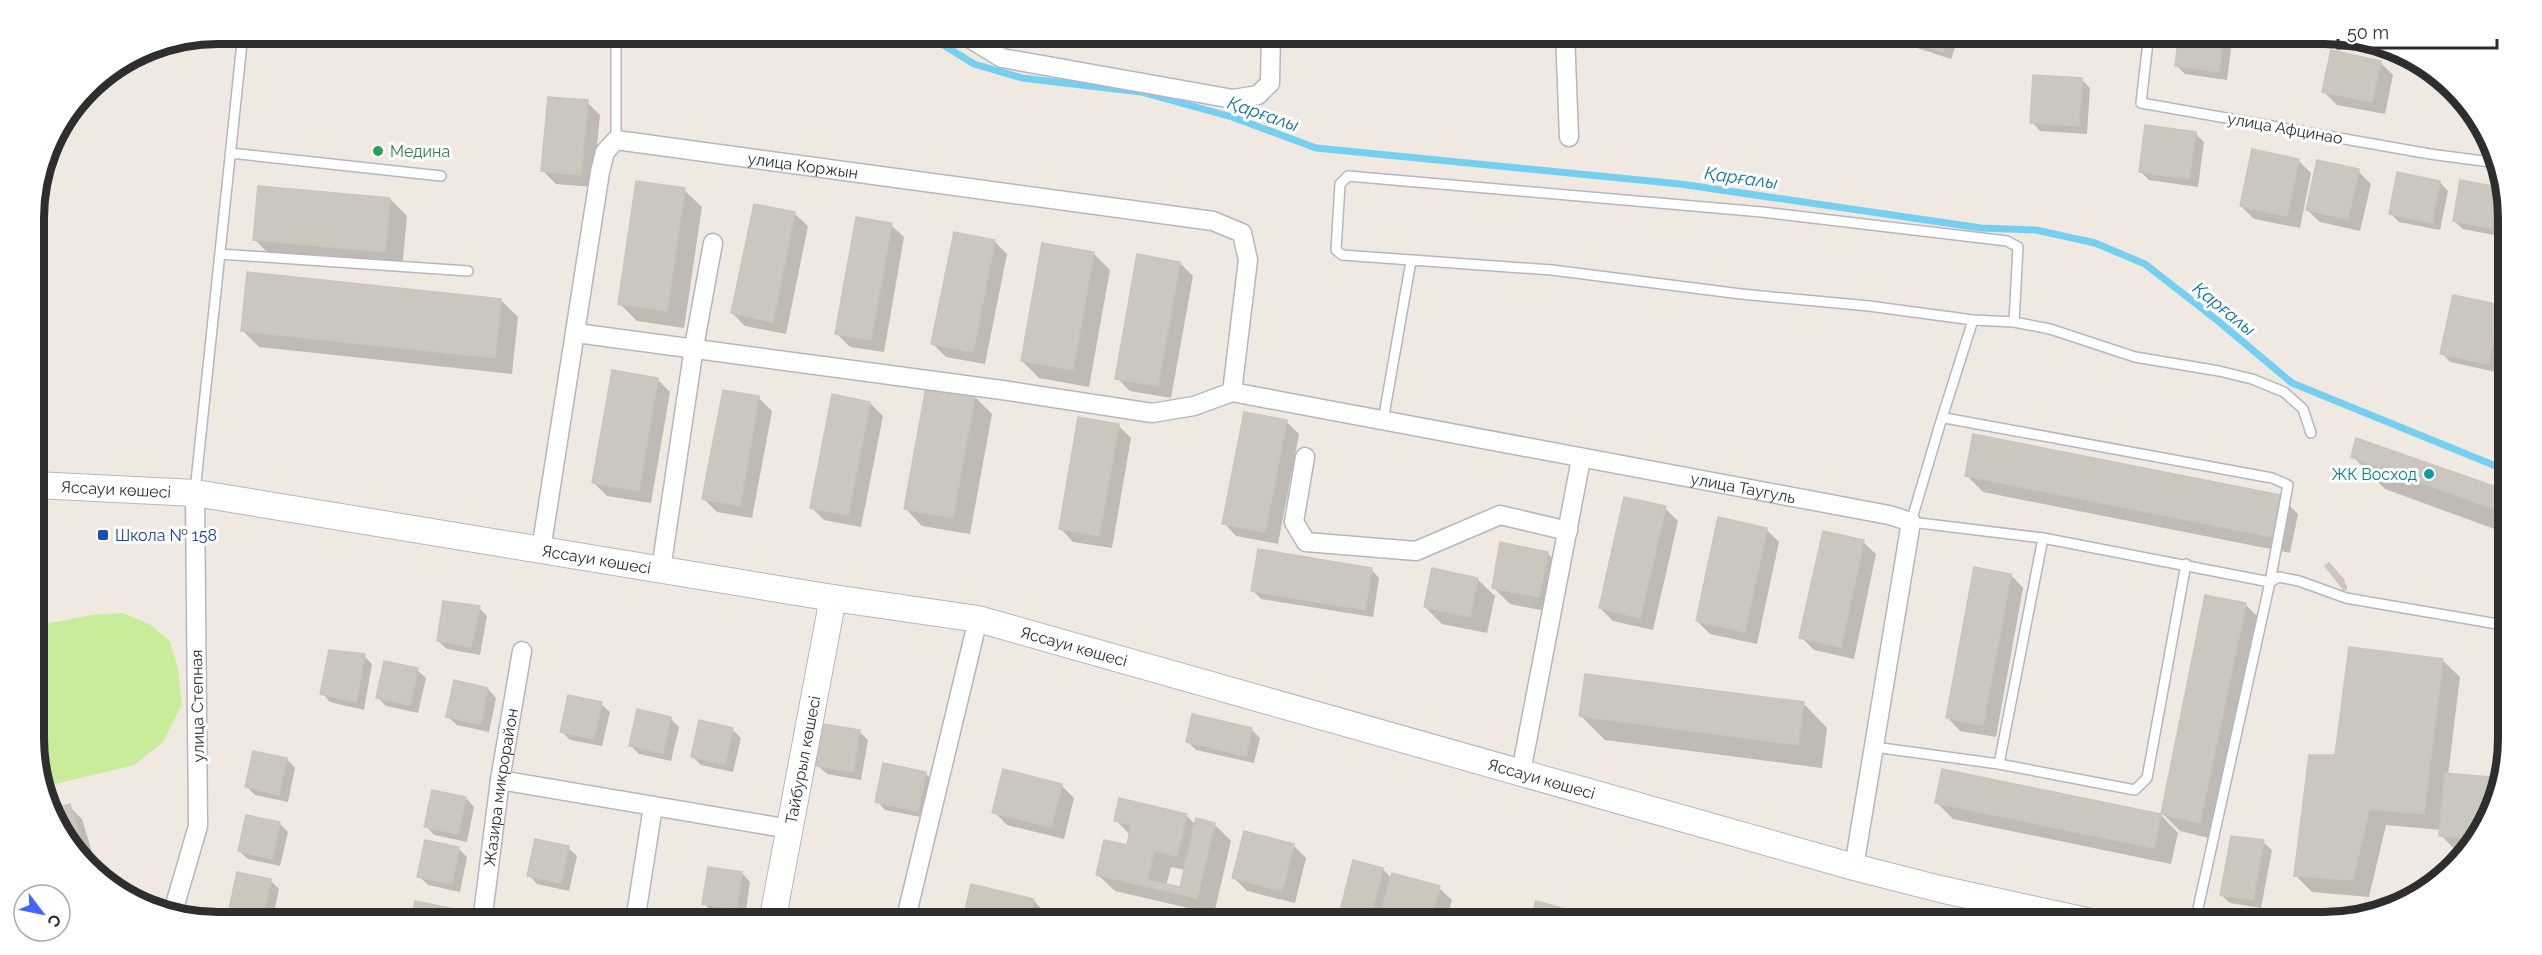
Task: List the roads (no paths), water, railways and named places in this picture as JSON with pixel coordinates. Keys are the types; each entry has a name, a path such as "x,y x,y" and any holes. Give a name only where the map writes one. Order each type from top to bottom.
{"main road":[{"name":"Яссауи көшесі","path":"44,485 195,493 832,598 978,619 1854,867 1940,890 2040,911"},
{"name":"Тайбурыл көшесі","path":"774,912 832,598"}],"street":[{"path":"980,44 1002,58 1233,99 1258,95 1270,83 1271,44"},
{"path":"1565,44 1569,137"},
{"path":"541,550 600,172 605,152 616,140"},
{"name":"улица Коржын","path":"616,140 1213,220 1242,233 1248,260 1232,392"},
{"path":"661,569 694,347 713,243"},
{"path":"576,333 694,347 1152,413 1194,406 1232,392"},
{"name":"улица Таугуль","path":"1232,392 1889,515 1911,522"},
{"path":"1305,457 1294,522 1306,542 1416,551 1500,515 1569,531"},
{"path":"1521,772 1581,459"},
{"name":"улица Степная","path":"175,906 198,826 195,493"},
{"path":"1854,867 1911,522"},
{"path":"907,912 978,619"},
{"name":"Жазира микрорайон","path":"483,912 500,780 522,651"},
{"path":"500,780 789,829"},
{"path":"637,912 653,806"}],"lane":[{"path":"195,493 242,44"},
{"path":"616,44 616,140"},
{"name":"улица Афцинао","path":"2148,44 2141,103 2418,152 2489,162"},
{"path":"230,153 441,176"},
{"path":"2014,322 2018,247 2007,241 1762,212 1348,176 1340,184 1336,250 1342,255 1552,270 1741,294 1869,306 1973,320 2014,322 2050,329 2135,357 2252,379 2284,392 2303,409 2311,433"},
{"path":"220,254 468,270"},
{"path":"1383,421 1411,261"},
{"path":"1973,320 1911,522 2043,538 2270,582 2279,577 2299,581 2346,598 2498,624"},
{"path":"1941,421 1945,418 2272,478 2288,485 2270,582 2197,911"},
{"path":"1999,764 2043,538"},
{"path":"1874,747 1999,764 2135,790 2147,778 2186,564"}],"waterway":[{"name":"Қарғалы","path":"942,44 974,64 1022,78 1141,92 1232,117 1316,148 1680,184 1981,228 2036,230 2095,243 2145,264 2292,383 2498,467"}],"place":[{"name":"Медина","path":"378,151"},
{"name":"ЖК Восход","path":"2429,474"},
{"name":"Школа № 158","path":"103,535"}]}
